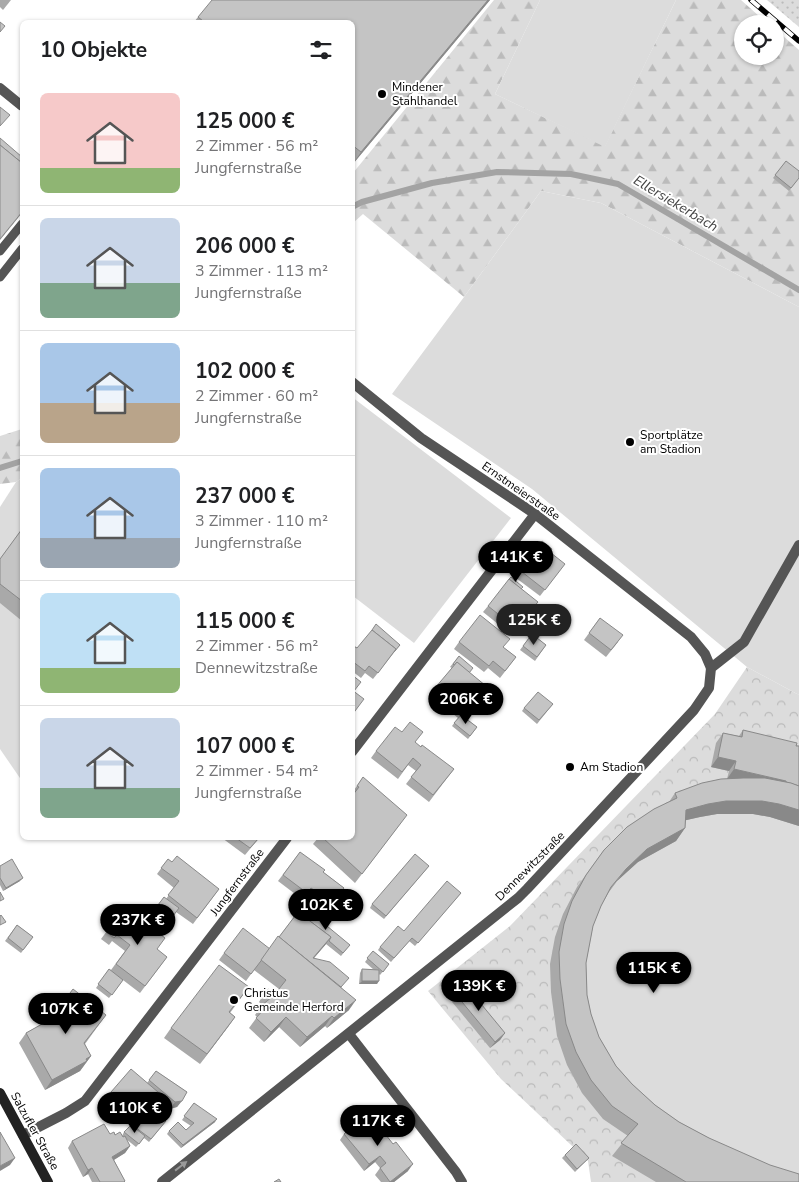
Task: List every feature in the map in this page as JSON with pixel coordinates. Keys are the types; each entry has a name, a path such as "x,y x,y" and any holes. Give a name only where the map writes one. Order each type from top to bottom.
{"main road":[{"name":"Salzufler Straße","path":"0,1093 47,1182"}],"street":[{"path":"0,88 20,104"},
{"name":"Ernstmeierstraße","path":"355,384 420,438 535,514 690,638 705,654 711,668"},
{"path":"355,748 535,514"},
{"path":"711,668 744,642 799,545"},
{"name":"Dennewitzstraße","path":"162,1182 518,898 694,710 709,688 711,668"},
{"name":"Jungfernstraße","path":"23,1135 85,1101 285,840"},
{"path":"349,1034 462,1182"}],"lane":[{"path":"0,251 20,226"},
{"path":"0,277 20,252"}],"green space":[{"path":"494,0 540,0 495,94 605,146 676,0 741,0 758,15 734,15 734,65 784,65 784,37 799,50 799,307 601,203 541,191 464,297 363,214 355,221 355,171"},
{"path":"540,0 676,0 605,147 495,94"},
{"path":"767,0 799,0 799,27"},
{"name":"Sportplätze am Stadion","path":"541,191 601,203 799,307 799,695 747,667 532,489 392,394"},
{"path":"355,399 511,518 414,643 355,598"},
{"path":"20,430 20,479 16,482 0,484 0,436"},
{"path":"20,479 20,778 0,749 0,507 16,482"},
{"path":"747,667 799,695 799,1182 591,1182 588,1161 501,1079 428,991 510,926 715,714"},
{"path":"799,801 799,1182 654,1182 612,1156 629,1137 611,1124 582,1093 567,1065 557,1036 551,992 550,964 555,937 563,914 577,887 595,862 645,822"}],"building":[{"name":"Mindener Stahlhandel","path":"212,0 488,0 361,152 355,147 355,20 202,20 198,17"},
{"path":"0,22 5,26 0,32"},
{"path":"0,107 10,115 0,126"},
{"path":"0,138 20,155 20,161 0,145"},
{"path":"0,145 20,161 20,214 0,239"},
{"path":"786,161 799,171 799,178 791,188 775,175"},
{"path":"20,532 20,599 0,584 0,559"},
{"path":"542,541 552,549 550,552 540,544"},
{"path":"537,542 565,564 545,590 517,568"},
{"path":"511,577 523,587 521,589 509,579"},
{"path":"509,579 538,602 530,611 541,619 534,629 523,620 517,629 488,606"},
{"path":"480,615 510,639 503,647 516,657 505,671 493,661 489,666 459,642"},
{"path":"600,618 623,635 611,650 589,633"},
{"path":"376,624 400,645 394,652 396,649 372,630"},
{"path":"372,630 396,649 378,673 369,666 365,671 355,663 355,647 357,648"},
{"path":"532,634 546,645 537,657 523,646"},
{"path":"459,656 473,668 469,673 457,662 453,664"},
{"path":"457,662 486,686 477,697 482,701 469,716 435,688"},
{"path":"355,677 361,682 355,690"},
{"path":"355,692 364,699 355,711"},
{"path":"538,692 553,704 539,720 524,708"},
{"path":"461,715 477,727 470,736 454,723"},
{"path":"410,722 423,732 415,742 421,747 422,745 454,769 433,795 411,777 421,765 413,758 402,772 376,751 395,727 402,732"},
{"path":"743,730 797,743 796,746 799,746 799,786 786,781 734,769 736,761 718,757 723,733 742,737"},
{"path":"363,777 407,815 362,874 325,840 355,840 355,792 359,787 357,786"},
{"path":"765,778 799,786 799,810 762,801 726,801 686,810 685,828 647,849 611,887 593,926 586,963 587,995 599,1037 616,1066 632,1084 655,1105 679,1122 709,1138 770,1165 799,1174 799,1182 686,1182 621,1143 638,1124 612,1106 591,1080 576,1052 566,1024 560,979 559,952 564,924 572,901 586,875 604,850 627,827 654,809 677,798 675,793 702,783 721,779"},
{"path":"239,840 257,840 250,848"},
{"path":"300,852 325,870 323,872 344,888 332,903 311,888 307,893 283,875"},
{"path":"415,854 429,866 386,916 372,904"},
{"path":"177,856 219,889 197,918 168,895 179,881 161,868 168,859 172,862"},
{"path":"12,859 23,878 6,888 0,878 0,866"},
{"path":"447,881 461,893 418,943 412,938 394,958 380,947 398,926 404,931"},
{"path":"0,892 4,899 0,901"},
{"path":"164,897 179,908 164,928 149,917"},
{"path":"125,907 165,938 157,949 167,957 145,986 116,964 130,945 117,935 114,938 106,932"},
{"path":"304,907 350,945 343,953 329,941 331,937 299,913"},
{"path":"298,912 331,937 313,958 330,962 349,978 341,987 279,937"},
{"path":"0,916 6,922 0,925"},
{"path":"17,925 33,937 23,950 8,938"},
{"path":"243,928 270,949 251,974 224,953"},
{"path":"278,936 356,1000 334,1018 332,1016 307,1037 286,1017 271,1032 256,1018 265,1008 262,1005 272,997 265,992 268,989 275,994 286,980 261,960"},
{"path":"373,951 389,964 383,972 367,958"},
{"path":"219,965 249,987 229,1012 235,1017 207,1054 171,1028"},
{"path":"109,969 123,980 112,995 98,984"},
{"path":"362,969 379,970 379,981 362,981"},
{"path":"463,982 505,1033 495,1042 453,991"},
{"path":"73,989 106,1015 84,1043 91,1056 86,1059 87,1061 52,1080 26,1033 60,1014 58,1009"},
{"path":"131,1069 172,1104 165,1114 154,1105 143,1119 111,1092"},
{"path":"156,1071 187,1092 182,1101 175,1102 149,1080"},
{"path":"194,1103 217,1119 183,1145 169,1131 178,1122 186,1130 194,1123 184,1116"},
{"path":"152,1108 166,1121 151,1139 135,1127"},
{"path":"369,1114 377,1124 380,1122 389,1133 386,1135 393,1144 396,1142 413,1164 390,1182 380,1168 386,1163 380,1156 369,1164 344,1134"},
{"path":"104,1124 110,1134 114,1132 115,1135 120,1132 123,1137 125,1136 130,1146 112,1157 124,1182 100,1182 92,1168 88,1170 72,1141"},
{"path":"131,1125 145,1136 139,1144 124,1132"},
{"path":"0,1132 15,1158 0,1166"},
{"path":"576,1144 589,1158 577,1169 565,1155"}],"waterway":[{"name":"Ellersiekerbach","path":"355,206 432,183 497,172 571,174 618,184 799,290"},
{"name":"Ellersiekerbach","path":"0,468 20,462"}],"railway":[{"path":"751,0 799,41"}],"place":[{"name":"Mindener Stahlhandel","path":"382,94"},
{"name":"Sportplätze am Stadion","path":"630,442"},
{"name":"Am Stadion","path":"570,767"},
{"name":"Christus Gemeinde Herford","path":"234,1000"}]}
